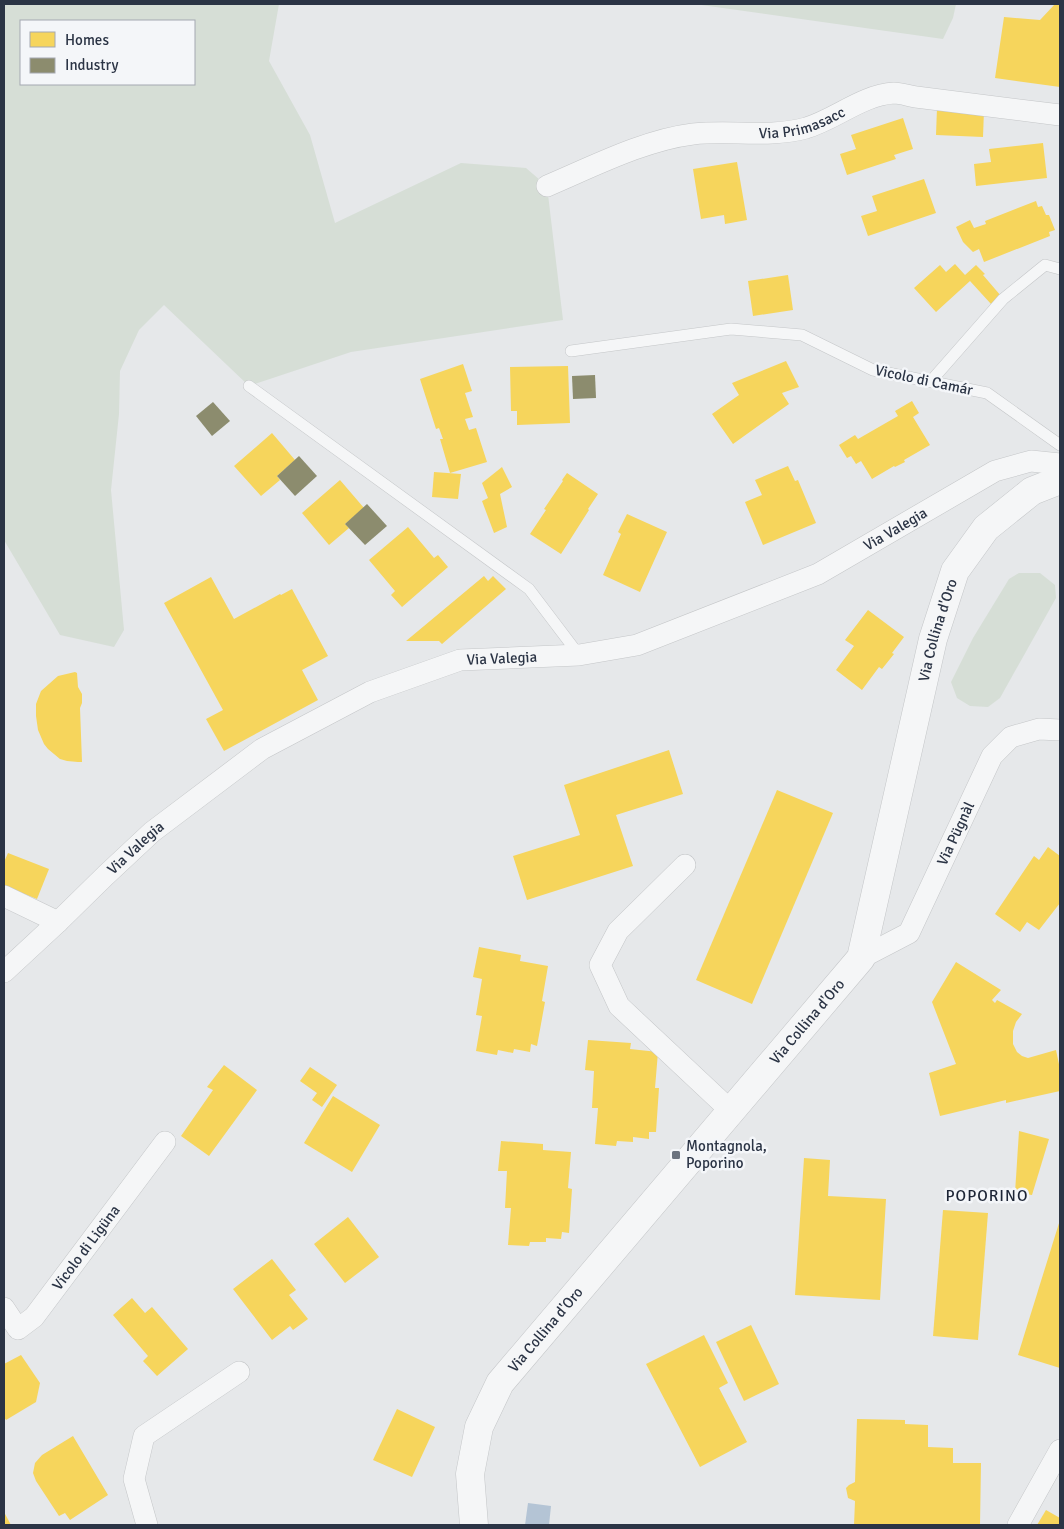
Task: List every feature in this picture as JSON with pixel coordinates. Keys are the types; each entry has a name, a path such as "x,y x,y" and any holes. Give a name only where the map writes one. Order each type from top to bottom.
{"street":[{"name":"Via Primasacc","path":"547,186 639,147 666,139 694,134 779,133 807,128 878,95 896,93 1060,115"},
{"name":"Via Valegia","path":"4,972 152,832 262,749 370,692 460,660 580,655 637,644 818,574 995,471 1030,461 1060,464"},
{"name":"Via Collina d'Oro","path":"474,1525 470,1474 479,1427 500,1382 861,958 933,639 955,571 986,528 1032,491 1060,480"},
{"name":"Via Pügnàl","path":"861,958 909,933 992,756 1011,737 1039,728 1060,730"},
{"path":"685,865 618,931 600,966 619,1006 730,1111"},
{"path":"4,896 58,922"},
{"name":"Vicolo di Ligüna","path":"4,1308 18,1329 34,1317 165,1142"},
{"path":"147,1525 134,1479 144,1436 239,1372"},
{"path":"1018,1525 1060,1450"}],"lane":[{"path":"931,381 1003,299 1045,265 1060,269"},
{"name":"Vicolo di Camár","path":"571,351 731,329 802,335 873,370 987,393 1060,445"},
{"path":"249,386 529,588 580,655"}],"shaded area":[{"path":"4,4 279,4 269,61 310,135 335,223 461,163 526,168 547,186 563,320 351,352 249,386 164,305 139,330 120,371 119,414 111,490 124,630 114,647 60,635 4,540"},
{"path":"694,4 956,4 953,18 943,39"},
{"path":"1019,573 1040,573 1055,585 1056,598 1000,698 988,707 970,706 957,698 951,682 973,638 1009,579"}],"water":[{"path":"528,1503 551,1506 549,1525 525,1525"}],"building: Homes":[{"path":"1055,4 1060,4 1060,87 995,78 1004,17 1040,20"},
{"path":"937,108 984,110 983,137 936,135"},
{"path":"903,118 913,149 894,155 896,159 847,175 840,154 856,149 851,135"},
{"path":"1043,143 1047,178 976,186 974,164 991,162 989,149"},
{"path":"737,162 747,220 725,224 724,215 701,219 693,169"},
{"path":"924,179 936,213 868,236 861,216 877,211 872,196"},
{"path":"1036,201 1038,207 1042,206 1046,215 1049,215 1055,230 1049,232 1050,236 984,262 979,249 973,252 963,242 956,227 970,220 974,228 986,224 985,221"},
{"path":"955,264 965,275 976,265 1001,296 991,304 970,281 936,312 914,288 940,265 946,272"},
{"path":"788,275 793,310 753,316 748,281"},
{"path":"786,361 799,387 782,393 789,404 733,444 712,414 739,395 732,383"},
{"path":"463,364 472,391 465,393 473,417 465,419 469,430 476,428 487,462 450,473 440,439 443,439 439,428 436,429 420,379"},
{"path":"568,366 570,423 517,425 517,411 511,411 510,367"},
{"path":"912,401 919,413 913,417 930,445 904,460 905,462 872,479 861,461 856,464 851,456 847,458 839,445 855,435 858,439 898,416 895,411"},
{"path":"272,433 295,460 277,476 280,480 261,496 234,466"},
{"path":"788,466 795,481 798,480 816,523 763,545 745,502 762,495 755,480"},
{"path":"502,467 512,487 500,494 507,527 494,533 482,501 488,498 482,483"},
{"path":"434,472 461,474 458,499 432,497"},
{"path":"567,473 598,494 561,554 530,534"},
{"path":"340,480 364,508 345,524 349,528 329,545 302,513"},
{"path":"627,514 667,532 640,592 603,575 621,534 618,532"},
{"path":"408,527 434,558 438,555 448,567 402,607 391,595 395,591 369,560"},
{"path":"484,576 488,581 493,576 506,589 442,644 439,641 406,641"},
{"path":"211,577 234,619 292,589 328,656 302,670 318,700 224,751 206,719 223,710 164,603"},
{"path":"868,610 904,637 892,653 894,654 882,669 879,667 862,690 836,670 854,646 845,640"},
{"path":"77,673 78,687 82,694 80,708 82,762 60,759 48,749 38,730 36,716 36,704 41,691 58,676"},
{"path":"669,750 683,794 616,815 633,866 527,900 513,856 580,835 564,785"},
{"path":"777,790 833,813 752,1004 696,980"},
{"path":"1048,847 1060,856 1060,903 1039,930 1027,922 1020,932 995,914 1034,856 1039,860"},
{"path":"8,853 49,869 37,899 4,886 4,862"},
{"path":"479,947 521,955 520,961 548,966 542,1001 545,1002 537,1046 531,1044 530,1052 514,1049 513,1053 498,1050 497,1055 476,1051 482,1016 476,1015 482,979 473,977"},
{"path":"956,962 1001,990 992,1000 995,1003 997,1000 1022,1014 1016,1022 1013,1031 1013,1044 1017,1052 1028,1058 1056,1050 1060,1069 1060,1091 1006,1103 1006,1100 940,1116 929,1073 956,1064 932,1002"},
{"path":"588,1040 631,1043 630,1049 658,1052 655,1088 659,1088 656,1132 649,1132 649,1139 633,1137 633,1142 617,1141 616,1146 595,1144 598,1108 592,1108 594,1071 585,1070"},
{"path":"224,1065 257,1090 209,1156 181,1136 213,1090 207,1087"},
{"path":"310,1067 337,1085 322,1107 312,1100 317,1093 300,1081"},
{"path":"333,1096 380,1125 352,1172 304,1143"},
{"path":"1019,1131 1049,1139 1032,1195 1015,1193"},
{"path":"501,1141 543,1144 543,1150 571,1152 568,1188 572,1189 569,1233 562,1232 561,1239 546,1238 546,1242 530,1242 529,1246 508,1245 511,1208 505,1208 507,1171 498,1171"},
{"path":"804,1158 830,1160 828,1196 886,1199 880,1300 795,1295"},
{"path":"943,1210 988,1213 978,1340 933,1336"},
{"path":"348,1217 379,1257 345,1283 314,1244"},
{"path":"1060,1220 1060,1368 1018,1355"},
{"path":"272,1259 296,1290 289,1295 308,1319 293,1330 290,1326 272,1340 233,1289"},
{"path":"132,1298 145,1313 152,1307 188,1349 157,1376 143,1361 148,1356 113,1315"},
{"path":"751,1325 779,1384 744,1401 716,1342"},
{"path":"704,1335 728,1383 719,1388 747,1442 700,1467 646,1364"},
{"path":"21,1355 40,1383 36,1402 6,1420 4,1417 4,1364"},
{"path":"397,1409 435,1427 412,1477 373,1460"},
{"path":"857,1419 905,1420 905,1424 928,1425 928,1447 953,1448 953,1463 981,1463 980,1525 854,1525 855,1501 848,1498 846,1488 855,1482"},
{"path":"73,1436 108,1495 70,1520 65,1513 59,1516 36,1481 33,1473 35,1463 42,1455"},
{"path":"1046,1510 1060,1518 1060,1525 1037,1525"},
{"path":"4,1512 11,1525 4,1525"}],"building: Industry":[{"path":"595,375 596,398 573,399 572,376"},
{"path":"213,402 230,421 212,436 196,416"},
{"path":"299,456 317,476 295,496 277,476"},
{"path":"367,504 387,526 365,545 345,524"}],"place":[{"name":"Montagnola, Poporino","path":"676,1155"}],"district":[{"name":"POPORINO","path":"987,1195"}]}
